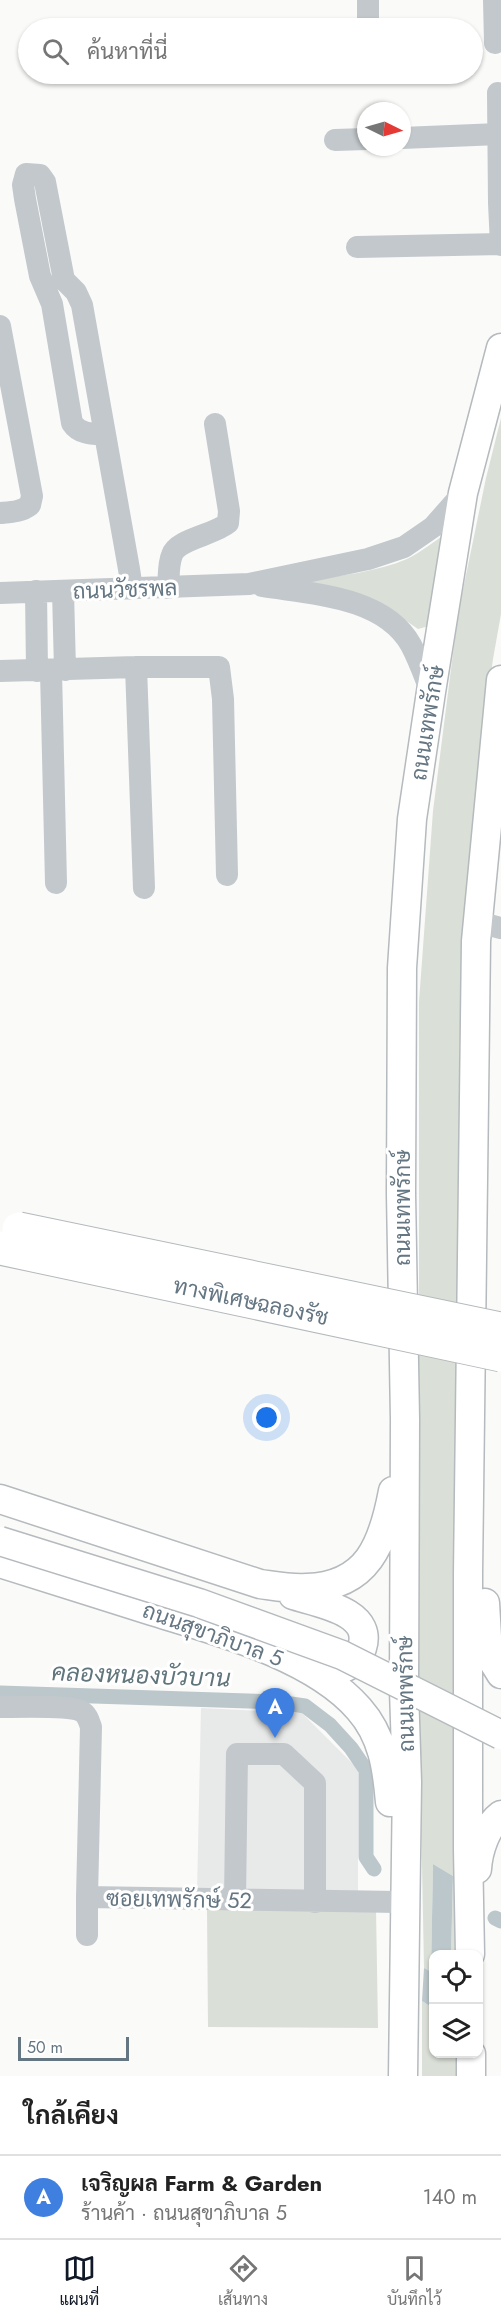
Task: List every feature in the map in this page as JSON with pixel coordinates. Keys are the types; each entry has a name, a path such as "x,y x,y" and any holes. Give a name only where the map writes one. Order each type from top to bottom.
{"highway":[{"name":"ทางพิเศษฉลองรัช","path":"0,1225 501,1329"},
{"name":"ทางพิเศษฉลองรัช","path":"0,1248 501,1355"}],"main road":[{"name":"ถนนเทพรักษ์","path":"403,2076 407,1782 404,1690 402,968 412,819 431,692 464,493 501,348"},
{"path":"471,1950 468,1849 470,1424 500,691"},
{"path":"260,1584 305,1588 329,1586 347,1580 369,1562 382,1537 405,1419"},
{"path":"470,1424 489,1653 501,1674"},
{"path":"0,1499 350,1614 357,1620 364,1638 363,1648 352,1664 334,1670 325,1669 267,1648"},
{"name":"ถนนสุขาภิบาล 5","path":"0,1522 207,1586 348,1636 501,1713"},
{"name":"ถนนสุขาภิบาล 5","path":"0,1541 199,1603 342,1655 501,1734"},
{"name":"ถนนสุขาภิบาล 5","path":"0,1563 267,1648 333,1684 359,1709 376,1732 387,1764 399,1902 405,1938"},
{"path":"471,1950 478,1853 499,1816"},
{"path":"471,2058 471,2076"}],"street":[{"path":"368,0 368,18"},
{"path":"494,0 495,43"},
{"path":"357,247 501,244 498,93"},
{"path":"411,138 499,134"},
{"path":"335,140 357,139"},
{"path":"105,435 81,431 72,423 52,304 40,276 25,199 23,185 26,174 40,175 45,182 64,280 76,292 82,304 105,435 132,589"},
{"path":"0,326 32,496 30,505 25,509 0,513"},
{"path":"168,588 172,554 179,545 220,530 228,523 229,511 215,424"},
{"name":"ถนนวัชรพล","path":"0,593 249,584 368,559 404,547 433,527 464,493"},
{"name":"ถนนวัชรพล","path":"249,584 354,602 394,623 411,644 431,692"},
{"path":"36,591 51,671 56,883"},
{"path":"51,671 63,591"},
{"path":"0,671 215,666 221,669 227,875"},
{"path":"136,667 144,888"},
{"name":"ซอยเทพรักษ์ 52","path":"0,1707 69,1708 81,1710 87,1716 91,1727 87,1897 399,1902"},
{"path":"236,1900 237,1754 284,1754 315,1783 315,1902"},
{"path":"87,1897 87,1935"}],"shaded area":[{"path":"501,418 501,614 476,785 466,896 459,1058 461,1950 451,1950 453,1876 433,1864 429,1972 424,1968 419,1706 419,1002 433,811 458,614"},
{"path":"446,533 429,626 418,629 379,602 314,586 310,581 371,570 407,559"},
{"path":"201,1708 302,1713 358,1769 358,1897 197,1893"},
{"path":"433,1864 453,1876 451,1950 431,1950"},
{"path":"207,1908 376,1909 378,2028 208,2027"},
{"path":"424,1968 429,1971 429,2005 422,2001"},
{"path":"422,2001 429,2005 429,2058 461,2058 461,2076 422,2076"}],"waterway":[{"name":"คลองหนองบัวบาน","path":"0,1693 277,1702 305,1706 330,1725 351,1748 366,1770 366,1857 374,1869"},
{"name":"คลองหนองบัวบาน","path":"495,1918 501,1921"}],"place":[{"name":"เจริญผล Farm & Garden","path":"275,1738"}]}
